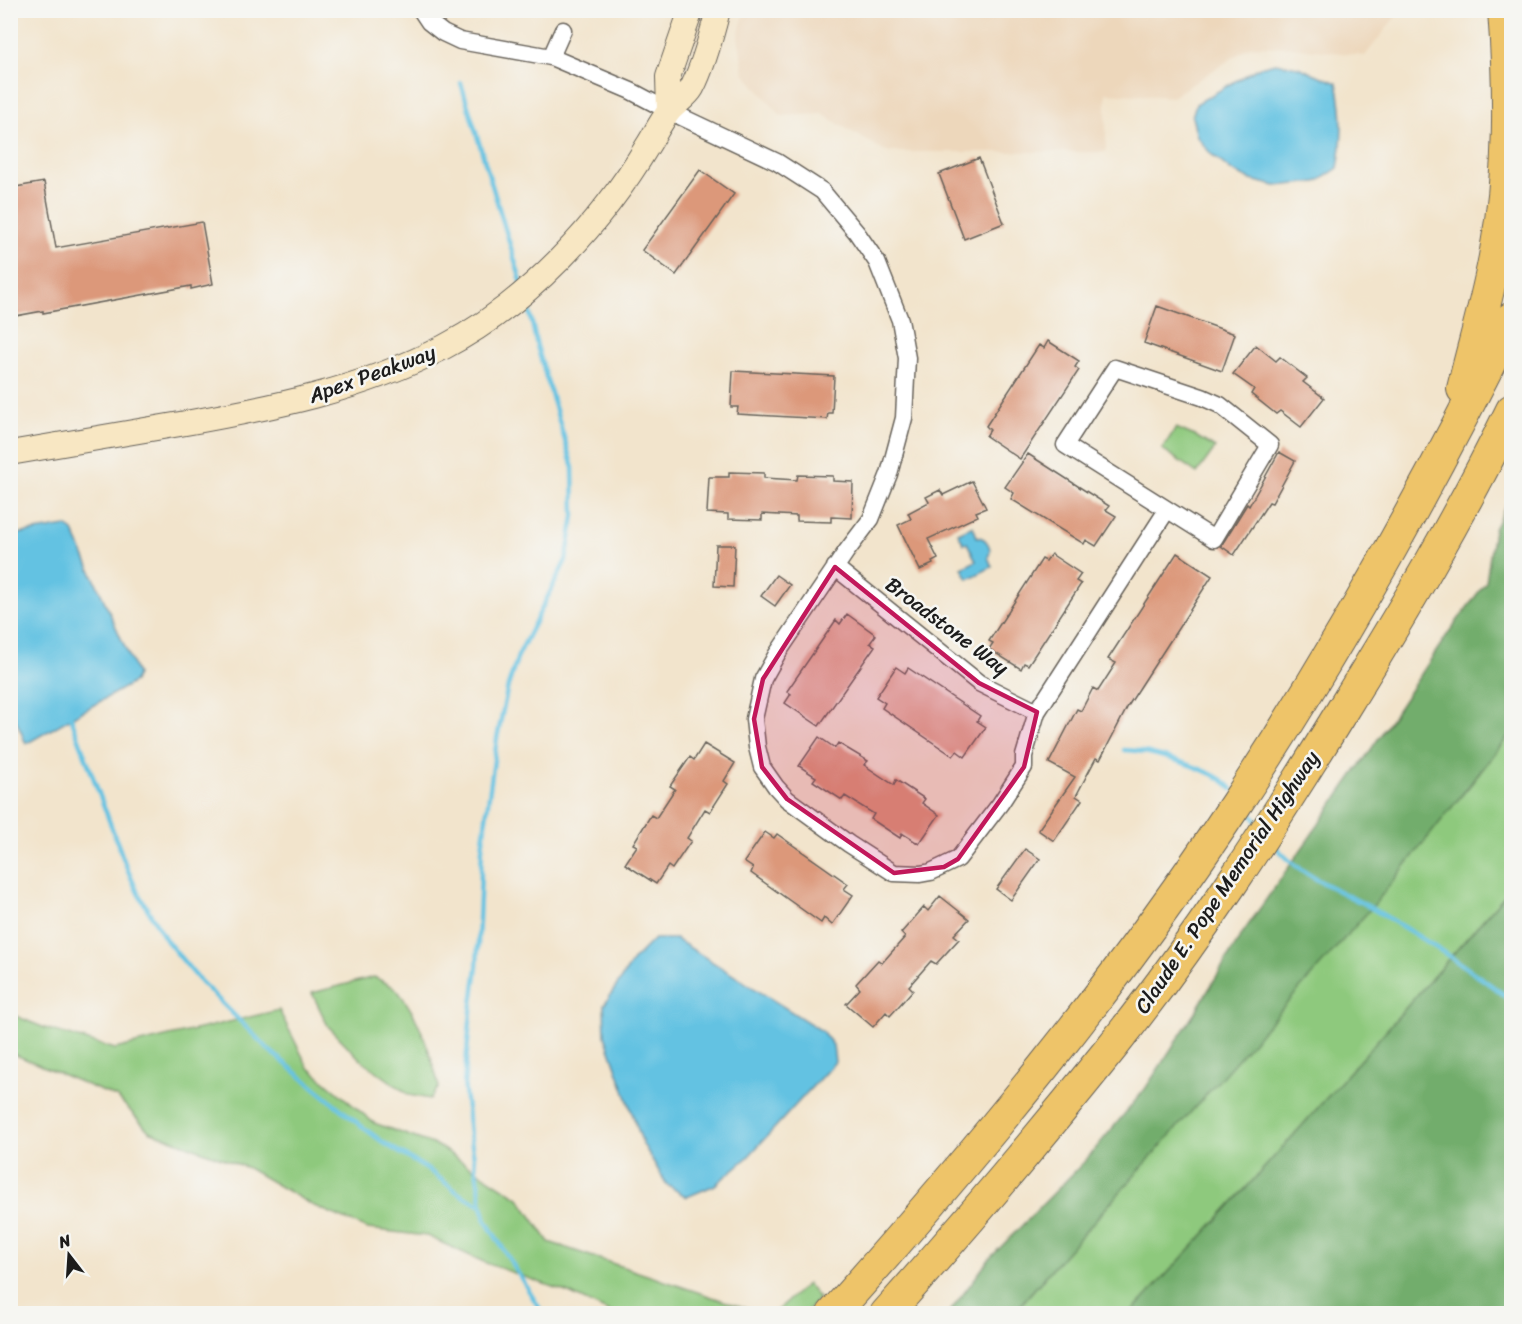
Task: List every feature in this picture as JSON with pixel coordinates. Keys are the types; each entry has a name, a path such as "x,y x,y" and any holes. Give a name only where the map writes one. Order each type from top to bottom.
{"highway":[{"path":"1453,436 1497,251 1508,153 1508,59 1504,10"},
{"name":"Claude E. Pope Memorial Highway","path":"833,1314 1030,1086 1092,1005 1234,807 1303,700 1366,595 1453,436 1512,318"},
{"name":"Claude E. Pope Memorial Highway","path":"886,1314 1016,1165 1113,1045 1192,939 1303,774 1388,637 1486,464 1512,410"},
{"path":"1486,464 1512,431"}],"main road":[{"path":"669,111 668,77 691,10"},
{"name":"Apex Peakway","path":"10,453 270,408 335,391 394,370 445,346 482,324 518,298 554,264 600,213 635,167 669,111 691,89 718,10"}],"street":[{"path":"421,10 429,22 443,33 460,41 551,57 631,91 777,162 822,191 877,262 900,320 907,358 904,418 889,474 871,519 835,567 763,679 754,719 762,767 787,799 831,831 894,873 931,872 958,859 1000,804 1024,767 1023,756 1037,712 1167,510"},
{"path":"551,57 563,30"},
{"path":"1115,368 1220,405 1270,445 1214,539 1167,510 1065,445 1115,368"},
{"name":"Broadstone Way","path":"835,567 979,683 1037,712"}],"highlighted area":[{"path":"835,567 979,683 1037,712 1024,767 958,859 944,867 894,873 787,799 762,767 754,719 763,679"}],"shaded area":[{"path":"745,10 1400,11 1365,56 1291,47 1251,46 1172,97 1106,93 1106,152 886,152 822,114 781,116 744,73 738,36"}],"green space":[{"path":"1176,428 1215,448 1197,473 1162,449"},
{"path":"1511,495 1511,733 1374,905 1013,1313 949,1313 990,1258 1086,1160 1145,1089 1242,934 1372,748 1449,632 1486,582 1494,529"},
{"path":"1511,733 1511,888 1275,1156 1130,1313 1013,1314 1468,788"},
{"path":"1511,888 1511,1313 1130,1313 1275,1156"},
{"path":"374,977 398,991 419,1025 439,1087 430,1099 409,1095 360,1059 328,1026 312,993"},
{"path":"279,1010 308,1067 374,1123 438,1146 519,1198 549,1242 742,1307 774,1313 611,1313 569,1293 486,1263 427,1236 368,1229 312,1205 248,1168 149,1131 118,1098 11,1053 11,1014 45,1028 115,1049"},
{"path":"807,1284 819,1298 806,1313 774,1313"}],"water":[{"path":"1275,63 1298,67 1337,83 1342,125 1338,168 1317,182 1276,186 1251,180 1232,171 1211,154 1197,137 1192,117 1196,104 1260,67"},
{"path":"66,526 73,531 137,674 134,682 26,744 11,708 11,535"},
{"path":"973,526 977,537 984,539 988,544 990,550 988,557 992,567 968,579 962,568 976,561 967,543 964,544 958,533"},
{"path":"654,939 676,939 822,1031 833,1045 835,1062 748,1157 715,1185 687,1197 667,1185 643,1144 605,1036 604,1005 634,959"}],"building":[{"path":"979,158 1004,223 964,239 939,174"},
{"path":"700,170 734,194 676,275 642,250"},
{"path":"44,182 56,248 202,222 213,284 10,317 10,188"},
{"path":"1157,306 1235,334 1222,371 1144,343"},
{"path":"1048,341 1079,361 1075,367 1079,370 1020,459 986,436 990,430 986,426 1039,345 1044,348"},
{"path":"1256,345 1276,361 1280,357 1307,378 1303,382 1324,398 1301,427 1280,411 1276,414 1251,394 1254,389 1233,374"},
{"path":"733,371 834,376 832,413 828,413 827,419 737,414 738,407 731,407"},
{"path":"1279,452 1295,461 1272,503 1269,502 1234,555 1221,546 1247,504 1249,506"},
{"path":"1028,454 1109,506 1106,510 1116,516 1096,546 1086,540 1084,544 1011,499 1014,493 1005,487"},
{"path":"729,472 764,473 764,478 797,480 798,475 833,476 833,481 853,482 852,518 831,517 831,522 797,521 797,516 762,514 762,520 728,519 728,514 707,513 709,477 729,477"},
{"path":"972,481 986,508 976,512 978,516 928,539 938,559 920,570 898,525 911,519 908,513 929,502 926,497 940,490 943,495"},
{"path":"716,545 735,545 733,587 714,586"},
{"path":"1177,553 1212,576 1128,706 1100,760 1096,758 1076,796 1082,800 1054,841 1038,830 1075,777 1049,763 1077,709 1081,711 1093,688 1098,691 1116,663 1108,659"},
{"path":"1051,554 1081,574 1076,581 1081,584 1028,665 1024,663 1021,669 989,649 993,643 989,641 1042,559 1046,561"},
{"path":"776,575 790,585 775,606 761,596"},
{"path":"847,614 876,635 870,643 875,646 819,726 785,703 791,694 787,691 836,620 840,624"},
{"path":"896,667 905,673 908,668 980,716 977,721 986,727 965,757 957,751 953,756 882,708 885,703 876,697"},
{"path":"819,737 835,748 838,743 868,761 864,765 894,785 896,780 925,799 922,803 939,815 919,844 902,833 900,838 871,819 874,814 845,796 842,800 813,781 816,777 799,766"},
{"path":"704,744 735,763 724,781 728,784 710,812 705,809 687,838 691,841 672,869 668,866 656,884 625,864 637,846 633,844 651,815 656,818 675,789 670,786 690,757 694,760"},
{"path":"765,832 774,838 777,834 848,884 844,889 853,895 832,925 824,918 821,923 751,873 753,868 744,862"},
{"path":"1025,849 1040,859 1011,900 996,889"},
{"path":"940,896 969,919 954,935 959,939 936,964 931,961 909,986 913,990 890,1016 886,1012 873,1027 846,1004 860,989 856,984 878,960 882,963 905,937 901,933 924,907 928,911"}],"waterway":[{"path":"461,83 522,284"},
{"path":"527,300 537,346 573,468 574,516 566,560 518,656 508,686 497,738 482,849 477,967 464,1083 470,1134 486,1221 543,1314"},
{"path":"70,715 138,893 166,940 200,981 269,1050 360,1125 384,1143 430,1171 461,1195 482,1206"},
{"path":"1124,750 1149,753 1182,762 1213,775 1232,789"},
{"path":"1246,807 1257,822"},
{"path":"1273,843 1306,873 1409,930 1512,1001"}]}
